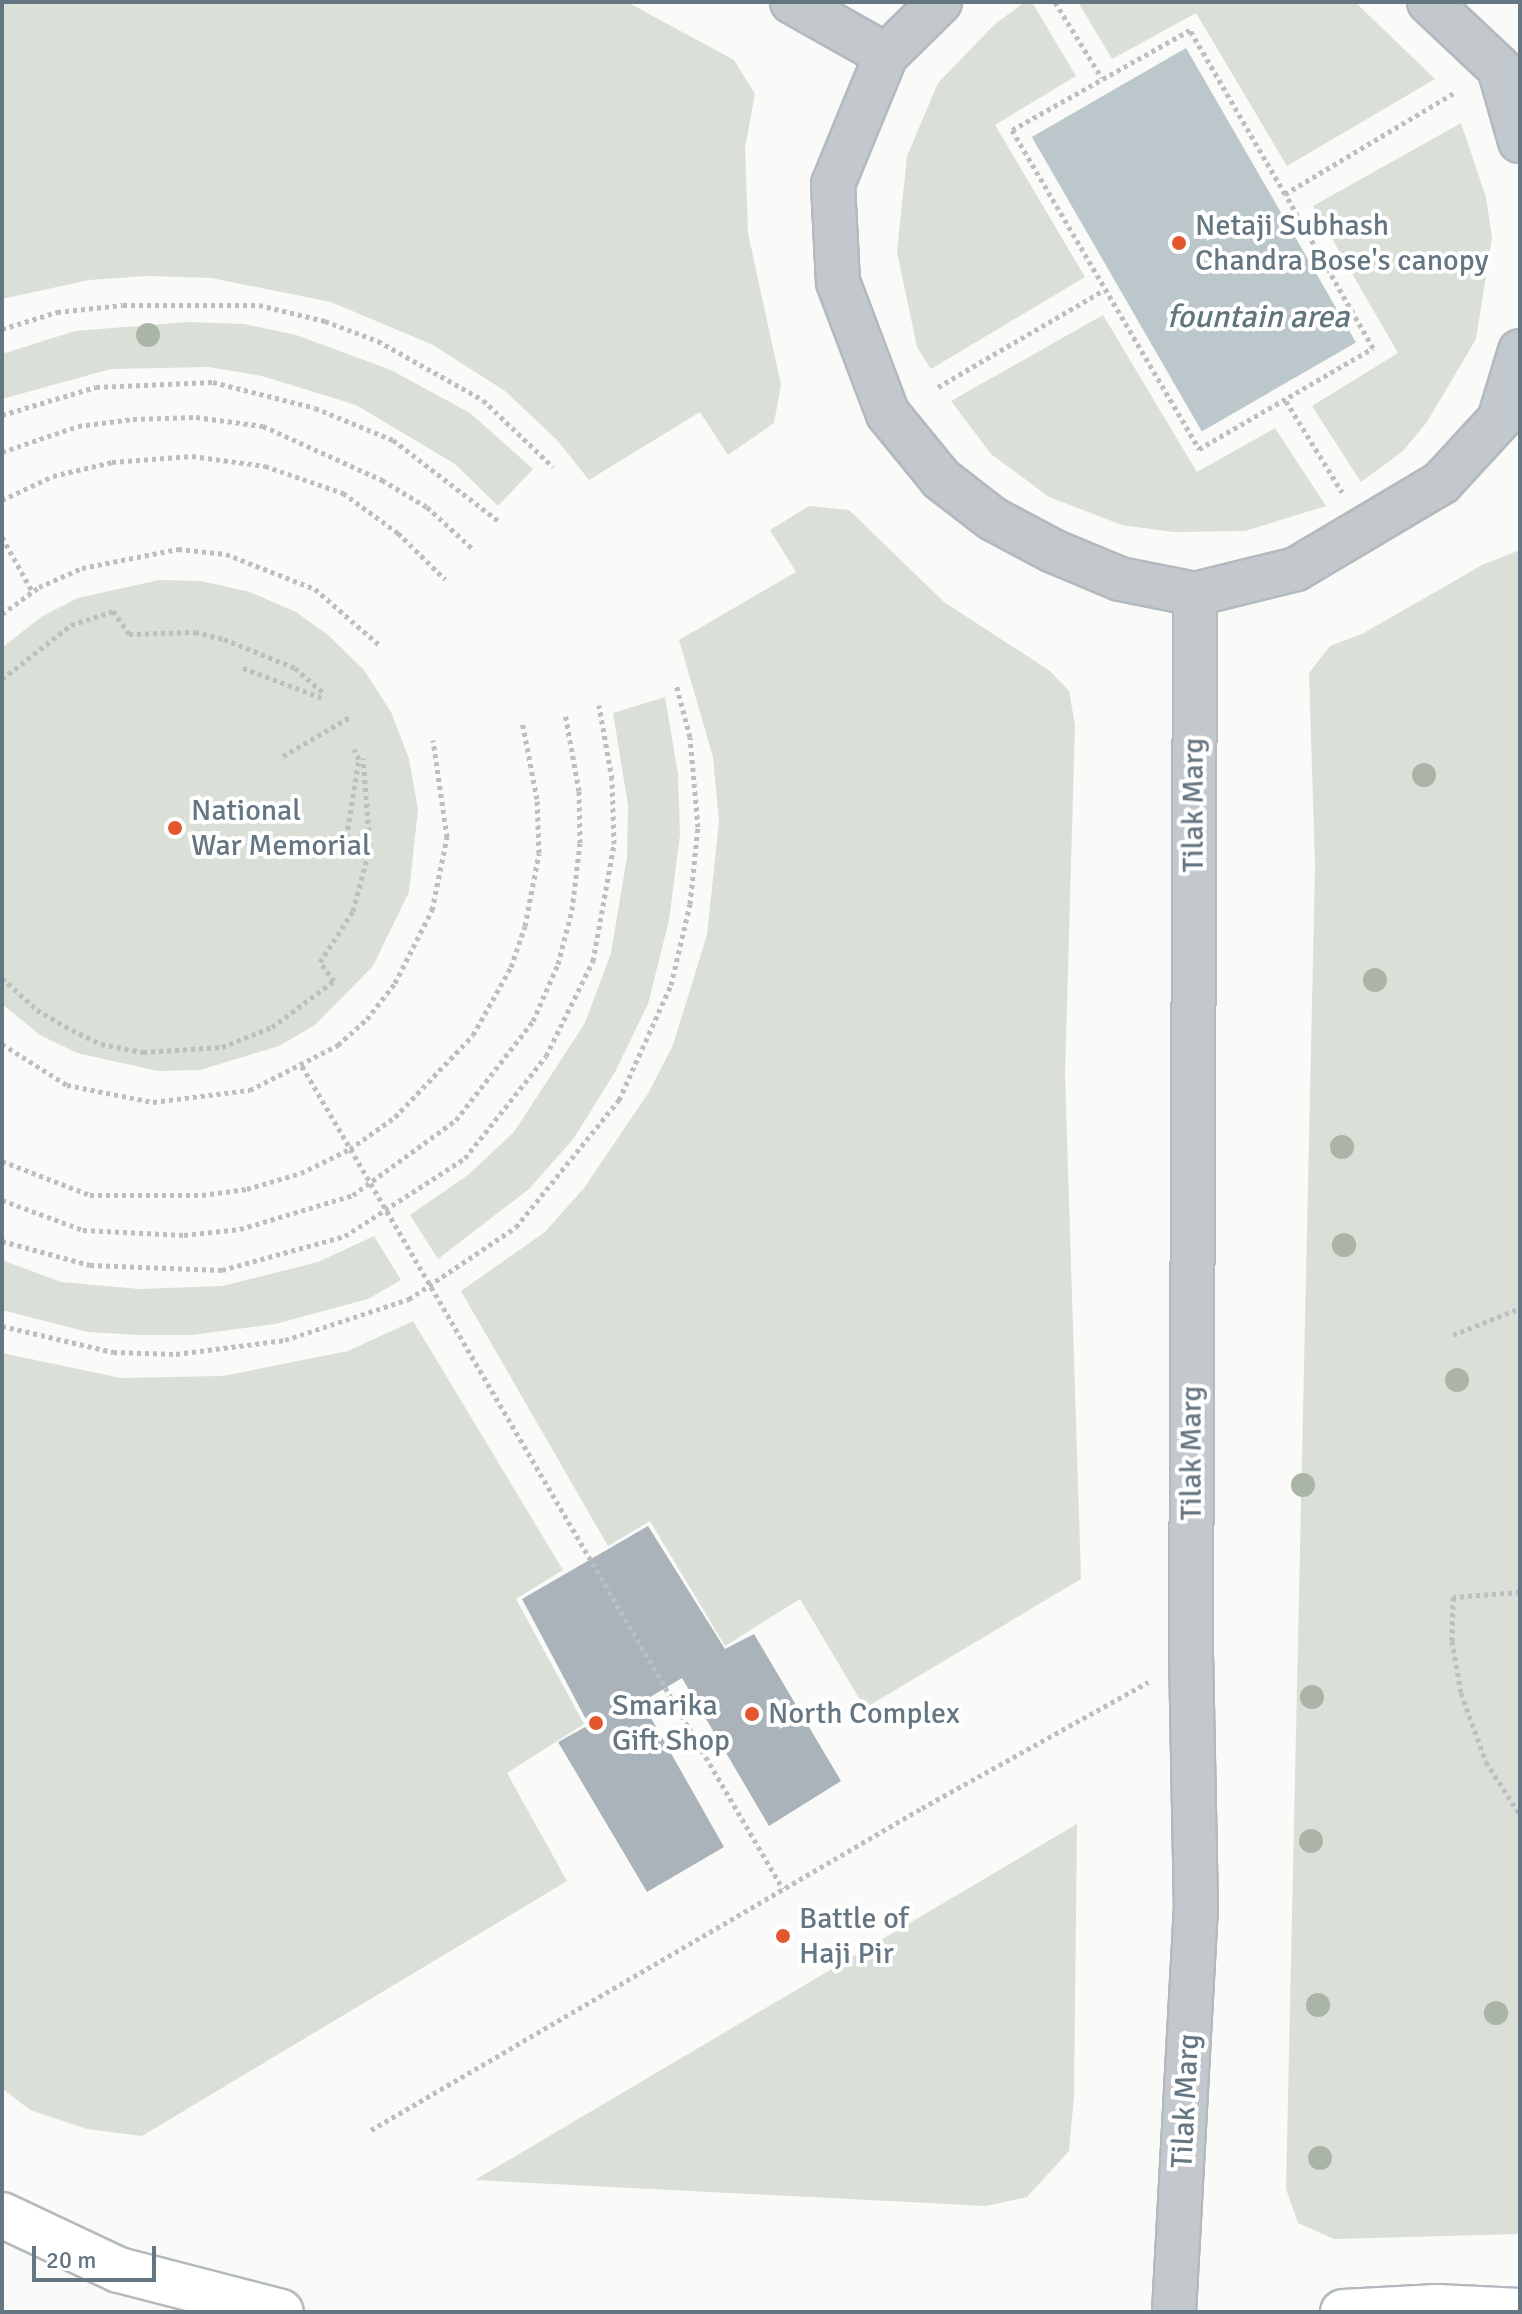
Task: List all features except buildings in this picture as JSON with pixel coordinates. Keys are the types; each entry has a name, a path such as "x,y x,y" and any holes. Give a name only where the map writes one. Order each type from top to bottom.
{"main road":[{"path":"2,2215 119,2270 281,2312"},
{"path":"1343,2312 1520,2311"}],"street":[{"path":"792,2 886,55"},
{"path":"940,2 886,55 833,184 838,282 888,414 941,479 993,519 1053,551 1120,579 1195,594 1296,569 1367,532 1441,483 1510,426 1520,351"},
{"path":"1429,2 1509,62 1520,141"},
{"name":"Tilak Marg","path":"1174,2312 1196,1912 1191,1659 1195,594"}],"path":[{"path":"1055,2 1102,78"},
{"path":"1190,30 1373,348 1199,449 1102,291 1012,130 1102,78 1190,30"},
{"path":"1285,194 1454,93"},
{"path":"938,387 1102,291"},
{"path":"2,329 57,312 123,305 259,305 325,321 378,341 483,400 553,467"},
{"path":"2,415 96,387 213,382 315,408 393,440 500,522"},
{"path":"1286,401 1343,494"},
{"path":"2,452 78,426 133,419 196,417 263,426 382,480 427,507 474,550"},
{"path":"2,500 53,476 112,462 192,456 265,466 343,493 398,533 445,579"},
{"path":"2,537 32,591"},
{"path":"2,614 32,591 82,568 132,554 178,549 226,554 315,589 378,644"},
{"path":"2,679 71,625 113,611 129,634 195,632 224,639 295,668 323,692"},
{"path":"243,668 325,699"},
{"path":"2,1326 113,1352 176,1354 285,1340 409,1299 516,1227 562,1177 619,1100 653,1034 682,946 698,827 690,737 676,684"},
{"path":"2,1241 90,1265 222,1270 312,1248 387,1212 465,1158 489,1134 546,1056 581,994 602,929 614,844 612,779 599,705"},
{"path":"2,1200 83,1230 184,1235 299,1215 370,1184 456,1120 533,1021 558,964 572,910 580,843 579,791 565,713"},
{"path":"283,756 350,717"},
{"path":"2,1161 90,1195 145,1199 247,1189 301,1173 350,1149 395,1117 473,1035 511,967 539,853 537,799 522,721"},
{"path":"2,1044 67,1085 153,1102 250,1090 302,1066 367,1019 395,983 432,910 447,837 433,740"},
{"path":"345,845 359,759 354,749"},
{"path":"2,978 37,1010 72,1030 101,1044 143,1052 222,1047 272,1027 334,981 320,962 353,911 370,847 363,758"},
{"path":"302,1066 783,1889"},
{"path":"1453,1335 1520,1308"},
{"path":"1520,1592 1453,1597 1452,1641 1461,1693 1486,1762 1520,1815"},
{"path":"371,2130 783,1889 1191,1659"}],"shaded area":[{"path":"2,2 627,2 734,60 755,94 745,148 748,233 781,385 774,423 728,455 700,412 589,480 557,440 505,391 433,345 331,302 211,278 148,276 89,280 2,299"},
{"path":"1025,2 1032,2 1076,76 995,125 1085,277 931,369 917,347 897,252 907,156 938,83 995,24"},
{"path":"1078,2 1355,2 1435,79 1287,166 1196,13 1112,59"},
{"path":"1461,123 1486,197 1492,238 1476,339 1427,422 1403,451 1361,482 1312,406 1398,353 1313,206"},
{"path":"1103,315 1197,472 1275,428 1326,506 1245,531 1173,532 1122,525 1049,497 991,454 951,401"},
{"path":"188,322 244,324 296,335 391,370 470,413 533,469 498,506 455,464 356,405 262,376 209,367 111,369 2,399 2,354 75,331"},
{"path":"809,506 849,510 944,602 1050,671 1069,691 1075,725 1065,1075 1081,1579 865,1708 800,1599 725,1646 650,1521 608,1546 461,1291 545,1232 584,1188 649,1092 673,1045 707,935 719,821 713,757 679,640 796,572 770,530"},
{"path":"1520,550 1520,2234 1334,2239 1298,2223 1286,2189 1315,866 1309,673 1330,646 1362,634 1484,564"},
{"path":"159,580 201,581 250,592 296,612 328,635 364,670 391,712 409,759 418,809 409,892 373,966 315,1025 279,1046 200,1070 158,1071 77,1053 40,1035 2,1004 2,648 41,617 78,598"},
{"path":"665,697 678,774 680,835 669,920 648,1004 615,1072 574,1138 529,1189 438,1259 410,1215 468,1175 514,1132 585,1023 611,953 627,857 628,805 613,713"},
{"path":"374,1236 401,1280 368,1299 275,1324 192,1335 140,1335 88,1332 2,1310 2,1260 61,1282 139,1289 222,1286 318,1262"},
{"path":"413,1321 563,1570 516,1599 584,1724 507,1773 567,1881 142,2136 87,2129 30,2110 2,2088 2,1353 121,1378 223,1376 348,1351"},
{"path":"1077,1824 1074,2096 1069,2151 1027,2197 986,2206 475,2180"}],"water":[{"name":"fountain area","path":"1186,48 1356,342 1202,431 1032,137"}],"place":[{"name":"Netaji Subhash Chandra Bose's canopy","path":"1179,243"},
{"name":"National War Memorial","path":"175,828"},
{"name":"North Complex","path":"752,1714"},
{"name":"Smarika Gift Shop","path":"596,1723"},
{"name":"Battle of Haji Pir","path":"783,1936"}]}
